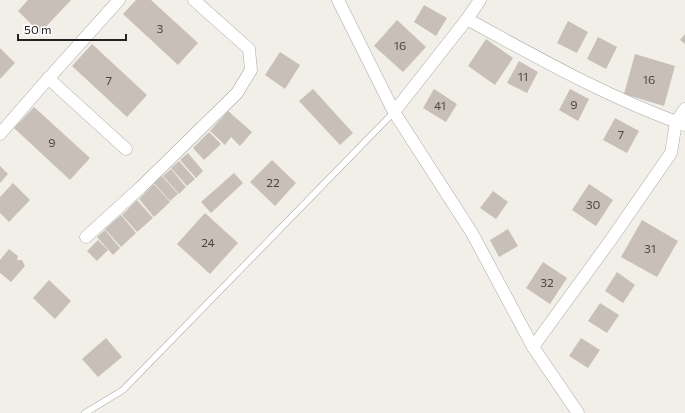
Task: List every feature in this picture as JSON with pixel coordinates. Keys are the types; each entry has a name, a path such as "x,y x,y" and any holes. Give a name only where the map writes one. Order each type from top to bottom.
{"street":[{"path":"0,134 48,78 119,0"},
{"path":"86,237 152,177 237,93 251,70 249,49 194,0"},
{"path":"338,0 394,112 472,232 532,346 578,413"},
{"path":"394,112 467,19 480,0"},
{"path":"467,19 543,60 617,97 681,124"},
{"path":"48,78 126,149"},
{"path":"532,346 610,241 672,153 685,109"}],"lane":[{"path":"85,413 123,390 394,112"}],"building":[{"path":"28,0 71,0 40,33 18,11"},
{"path":"136,0 151,0 198,43 178,65 123,14"},
{"path":"424,5 447,18 436,36 414,22"},
{"path":"397,20 426,47 403,72 374,46"},
{"path":"568,21 588,32 577,53 557,43"},
{"path":"685,34 685,44 680,40"},
{"path":"598,37 617,47 606,69 587,59"},
{"path":"486,39 513,58 495,85 468,66"},
{"path":"92,44 147,95 127,117 72,66"},
{"path":"0,48 15,63 0,79"},
{"path":"280,52 300,65 285,89 265,75"},
{"path":"635,54 675,66 664,106 624,94"},
{"path":"519,61 538,72 527,93 507,83"},
{"path":"313,89 353,133 340,145 299,101"},
{"path":"434,89 457,104 446,122 423,108"},
{"path":"570,89 589,99 578,121 559,110"},
{"path":"34,107 90,158 70,180 14,128"},
{"path":"228,111 252,132 240,146 231,137 225,145 210,131"},
{"path":"615,118 639,131 627,153 603,140"},
{"path":"209,132 221,144 204,160 193,148"},
{"path":"188,153 203,171 196,178 180,160"},
{"path":"272,160 296,183 275,206 250,182"},
{"path":"179,161 195,179 187,186 171,168"},
{"path":"0,166 8,174 0,183"},
{"path":"171,169 186,187 179,194 163,176"},
{"path":"234,173 243,183 211,213 201,202"},
{"path":"162,176 178,194 170,201 154,183"},
{"path":"13,183 30,200 9,222 0,213 0,197"},
{"path":"154,184 170,202 154,217 139,199"},
{"path":"589,184 613,200 596,226 572,210"},
{"path":"493,191 508,202 496,219 480,208"},
{"path":"137,200 153,218 137,232 122,215"},
{"path":"205,213 238,243 210,274 177,244"},
{"path":"121,215 136,233 121,247 105,229"},
{"path":"642,220 678,241 657,277 621,257"},
{"path":"508,229 518,246 499,257 490,240"},
{"path":"105,230 120,248 113,255 97,237"},
{"path":"98,240 108,250 97,261 87,251"},
{"path":"9,249 18,256 17,260 22,260 25,266 11,282 0,273 0,260"},
{"path":"543,262 567,278 550,304 526,288"},
{"path":"617,272 635,285 623,303 605,291"},
{"path":"49,280 71,301 55,319 33,298"},
{"path":"600,303 619,315 607,333 588,321"},
{"path":"106,338 122,357 98,377 82,359"},
{"path":"581,338 600,350 588,368 569,356"}]}
